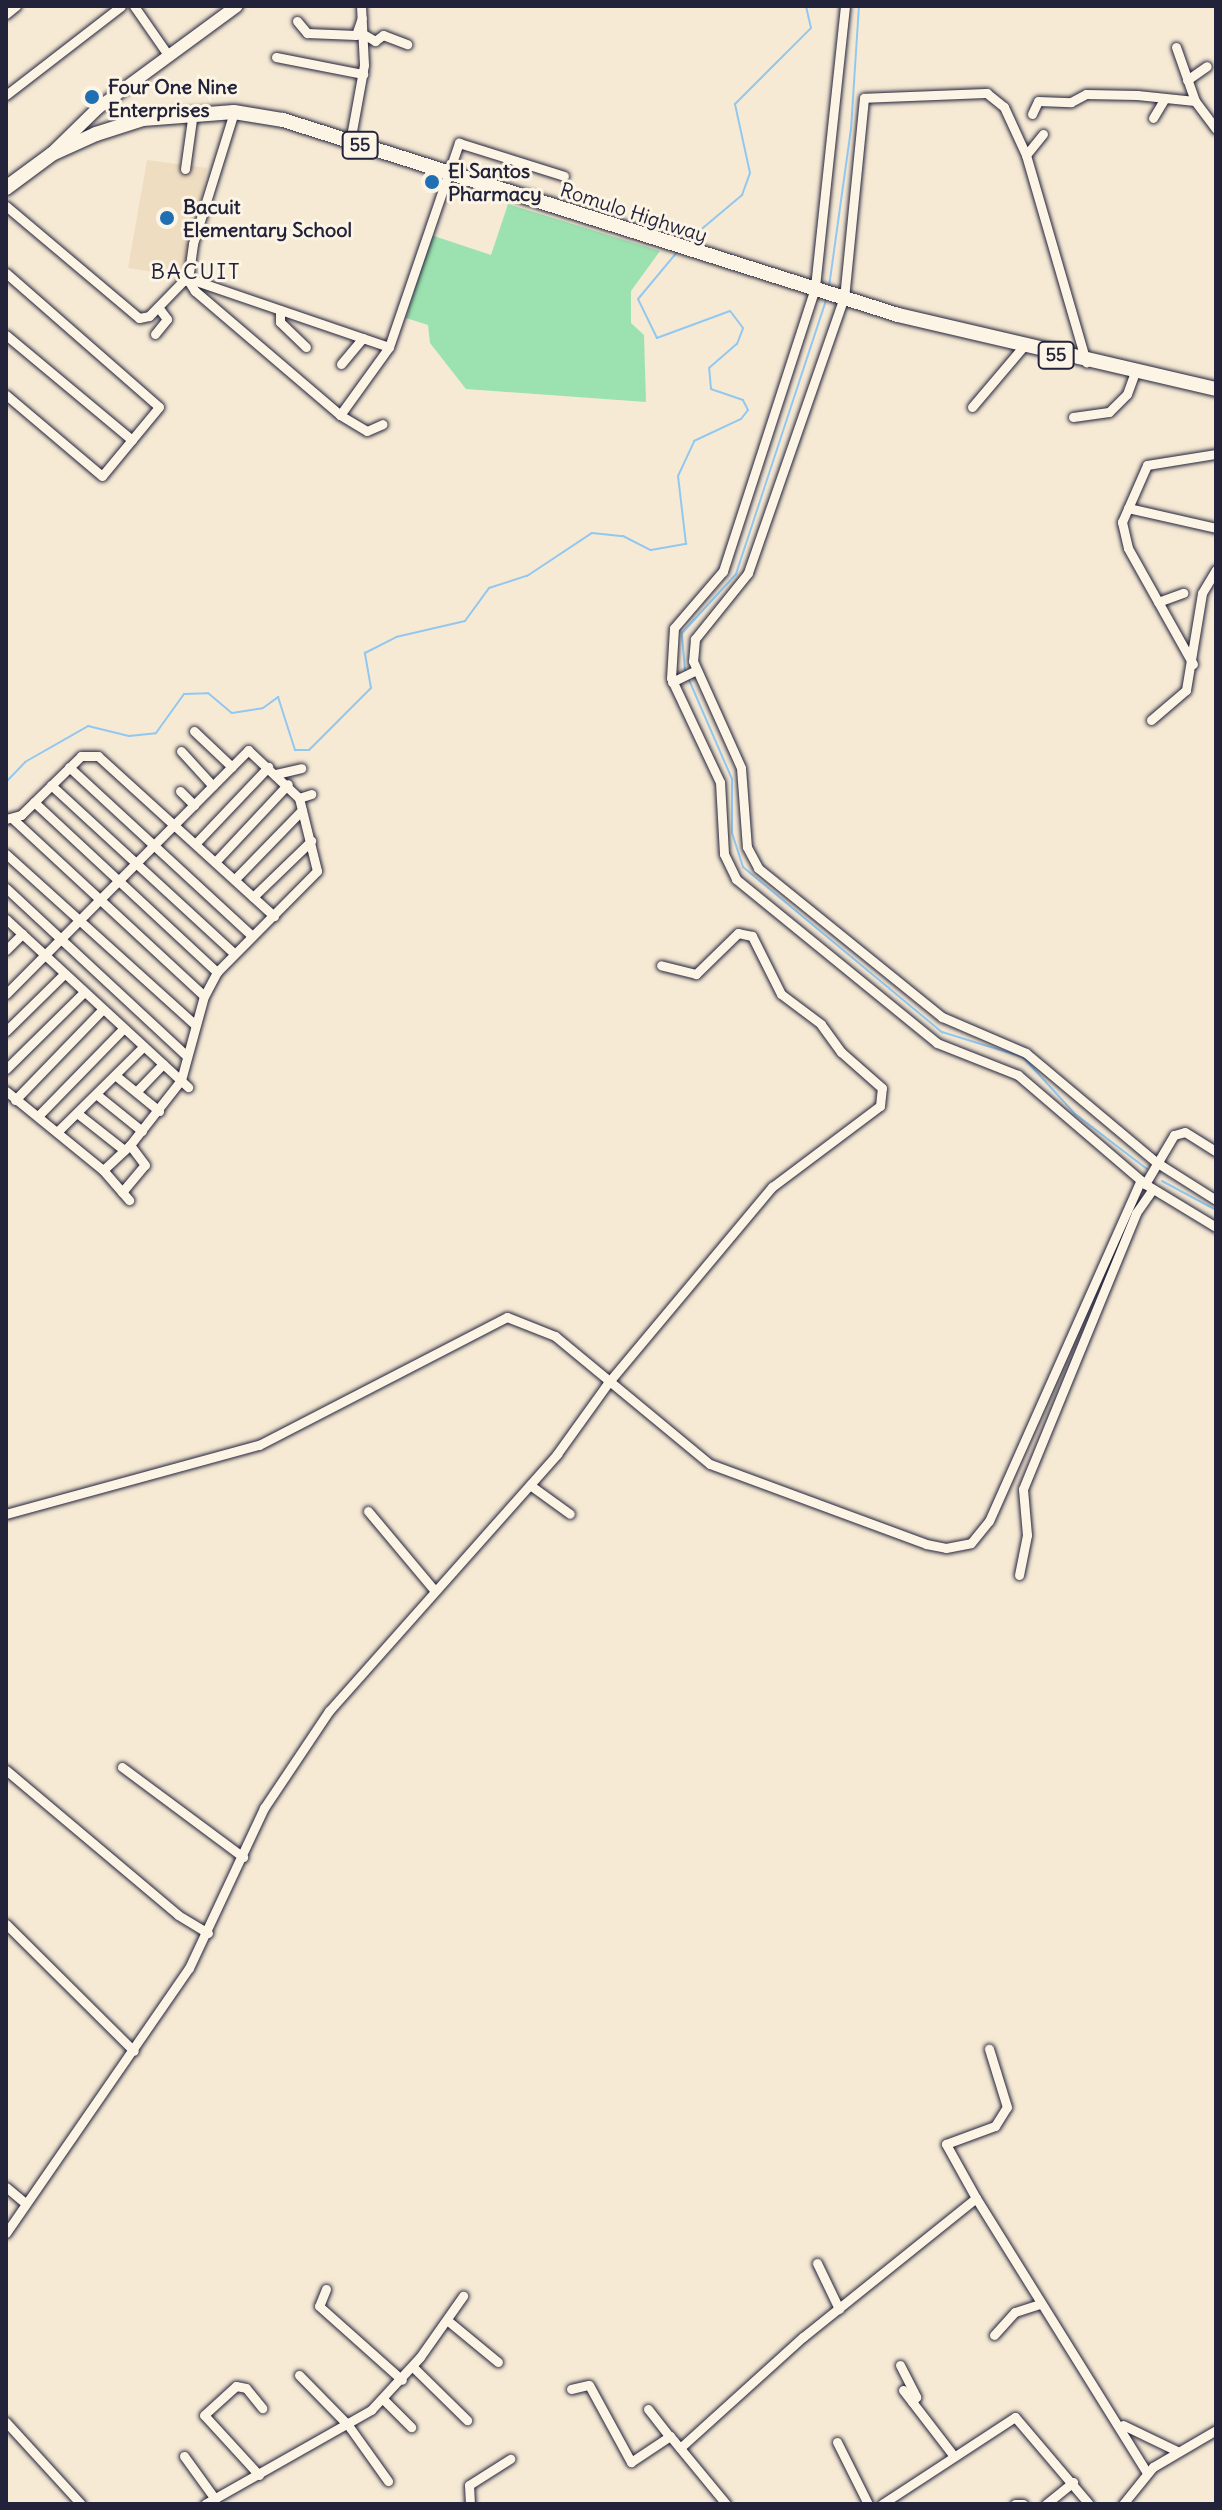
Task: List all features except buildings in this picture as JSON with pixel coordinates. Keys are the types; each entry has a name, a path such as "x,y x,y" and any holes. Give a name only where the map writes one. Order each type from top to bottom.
{"highway":[{"name":"Romulo Highway","path":"6,188 52,154 143,119 193,112 234,112 283,120 665,244 898,315 1022,348 1216,389"}],"main road":[{"path":"52,154 98,108 237,6"}],"street":[{"path":"6,14 16,6"},
{"path":"6,95 121,6"},
{"path":"134,6 168,55"},
{"path":"845,6 816,289 723,571 674,628 668,662 720,782 724,854 736,879 937,1043 1018,1075 1146,1184 1216,1227"},
{"path":"297,21 307,33 356,35 362,12"},
{"path":"350,142 363,74 365,35 362,12"},
{"path":"365,35 375,41 383,35 407,44"},
{"path":"1176,47 1195,101 1216,129"},
{"path":"276,57 363,74"},
{"path":"1187,80 1207,66"},
{"path":"1086,362 1026,155 1004,107 987,93 864,98 841,297 748,573 695,639 693,672 741,768 747,847 758,868 942,1017 1038,1062 1156,1162 1216,1200"},
{"path":"1032,114 1038,101 1071,102 1086,94 1195,101"},
{"path":"1153,118 1165,98"},
{"path":"185,169 193,112"},
{"path":"6,206 139,318 158,307 188,280 211,173 234,112"},
{"path":"1026,155 1043,134"},
{"path":"340,415 389,347 447,172 461,142 564,176"},
{"path":"6,273 157,402 158,410 102,476 6,395"},
{"path":"188,280 389,347"},
{"path":"188,280 204,300 340,415 367,431 383,424"},
{"path":"155,334 167,319 158,307"},
{"path":"280,310 280,322 306,347"},
{"path":"6,335 132,440"},
{"path":"341,364 363,338"},
{"path":"972,407 1022,348"},
{"path":"1073,417 1109,412 1127,394 1135,372"},
{"path":"1193,664 1122,533 1128,508 1147,465 1216,454"},
{"path":"1128,508 1216,528"},
{"path":"1151,720 1186,690 1193,664 1202,593 1216,570"},
{"path":"1158,602 1183,593"},
{"path":"675,681 693,672"},
{"path":"194,731 232,767"},
{"path":"6,994 248,750 288,784 299,798 317,871 217,972 204,996 195,1025 184,1084 103,1170"},
{"path":"181,751 213,786"},
{"path":"204,996 97,902 10,819 34,802 81,756 98,756 274,916"},
{"path":"69,767 252,936"},
{"path":"196,843 272,770 301,768"},
{"path":"216,861 288,784"},
{"path":"51,785 234,953"},
{"path":"180,791 194,805"},
{"path":"299,798 311,794"},
{"path":"34,802 217,972"},
{"path":"235,879 302,810"},
{"path":"253,897 311,841"},
{"path":"6,854 195,1025"},
{"path":"6,888 187,1056"},
{"path":"6,919 122,1030 184,1084"},
{"path":"6,2233 134,2051 208,1933 280,1779 329,1711 530,1485 608,1383 772,1187 871,1118 884,1096 821,1024 788,1003 749,933 734,937 696,974 661,965"},
{"path":"6,950 22,934"},
{"path":"6,1031 64,974"},
{"path":"6,1069 83,993"},
{"path":"15,1100 102,1010"},
{"path":"38,1116 122,1030"},
{"path":"57,1132 143,1047"},
{"path":"136,1092 163,1064"},
{"path":"115,1075 159,1111"},
{"path":"6,1091 103,1170 126,1196 145,1165 127,1148 77,1113"},
{"path":"96,1094 142,1131"},
{"path":"6,1514 259,1445 500,1318 543,1328 718,1468 926,1544 946,1548 971,1543 989,1521 1156,1162 1179,1133 1216,1151"},
{"path":"1019,1575 1027,1535 1023,1489 1146,1184"},
{"path":"530,1485 570,1514"},
{"path":"368,1511 435,1591"},
{"path":"122,1767 243,1857"},
{"path":"6,1770 178,1915 208,1933"},
{"path":"6,1924 134,2051"},
{"path":"989,2049 1007,2107 995,2126 946,2144 1040,2304 1147,2473"},
{"path":"6,2187 25,2203"},
{"path":"680,2448 839,2309 976,2198"},
{"path":"817,2263 839,2309"},
{"path":"326,2289 319,2306 402,2380"},
{"path":"184,2456 211,2502 348,2425 383,2399 402,2380 463,2296"},
{"path":"994,2335 1015,2312 1040,2304"},
{"path":"447,2320 498,2362"},
{"path":"900,2365 916,2397 912,2402"},
{"path":"413,2367 467,2420"},
{"path":"299,2375 348,2425 388,2481"},
{"path":"571,2389 589,2385 631,2462 669,2436"},
{"path":"259,2475 204,2415 236,2386 246,2388 262,2408"},
{"path":"903,2390 953,2455"},
{"path":"383,2399 411,2427"},
{"path":"648,2409 726,2504"},
{"path":"882,2504 953,2455 1018,2417 1089,2504"},
{"path":"6,2422 81,2504"},
{"path":"1123,2425 1177,2451"},
{"path":"1123,2504 1147,2473 1177,2451 1216,2430"},
{"path":"837,2442 868,2504"},
{"path":"470,2504 469,2485 510,2459"},
{"path":"1046,2504 1073,2482"},
{"path":"1015,2504 1023,2504"}],"shaded area":[{"name":"Bacuit Elementary School","path":"147,160 207,168 186,277 128,268"}],"green space":[{"path":"508,204 660,251 631,291 631,323 644,335 646,402 466,389 430,343 428,325 406,318 431,235 491,255"}],"waterway":[{"path":"685,243 742,195 750,173 735,104 811,28 806,6"},
{"path":"829,287 851,129 859,6"},
{"path":"6,782 25,762 88,726 129,736 156,733 184,694 208,693 232,713 263,708 278,697 295,750 309,750 371,688 365,653 396,637 465,621 489,588 527,576 592,533 623,536 651,550 686,544 678,476 694,441 741,419 748,410 743,400 711,389 709,368 737,344 743,328 730,311 657,338 638,299 678,251"},
{"path":"685,670 682,633 736,574 827,297"},
{"path":"689,680 732,779 732,833 743,867 942,1032 1023,1057 1075,1114 1147,1169"},
{"path":"1162,1181 1216,1210"}],"place":[{"name":"Four One Nine Enterprises","path":"92,97"},
{"name":"El Santos Pharmacy","path":"432,182"},
{"name":"Bacuit Elementary School","path":"167,218"}],"district":[{"name":"BACUIT","path":"196,272"}]}
